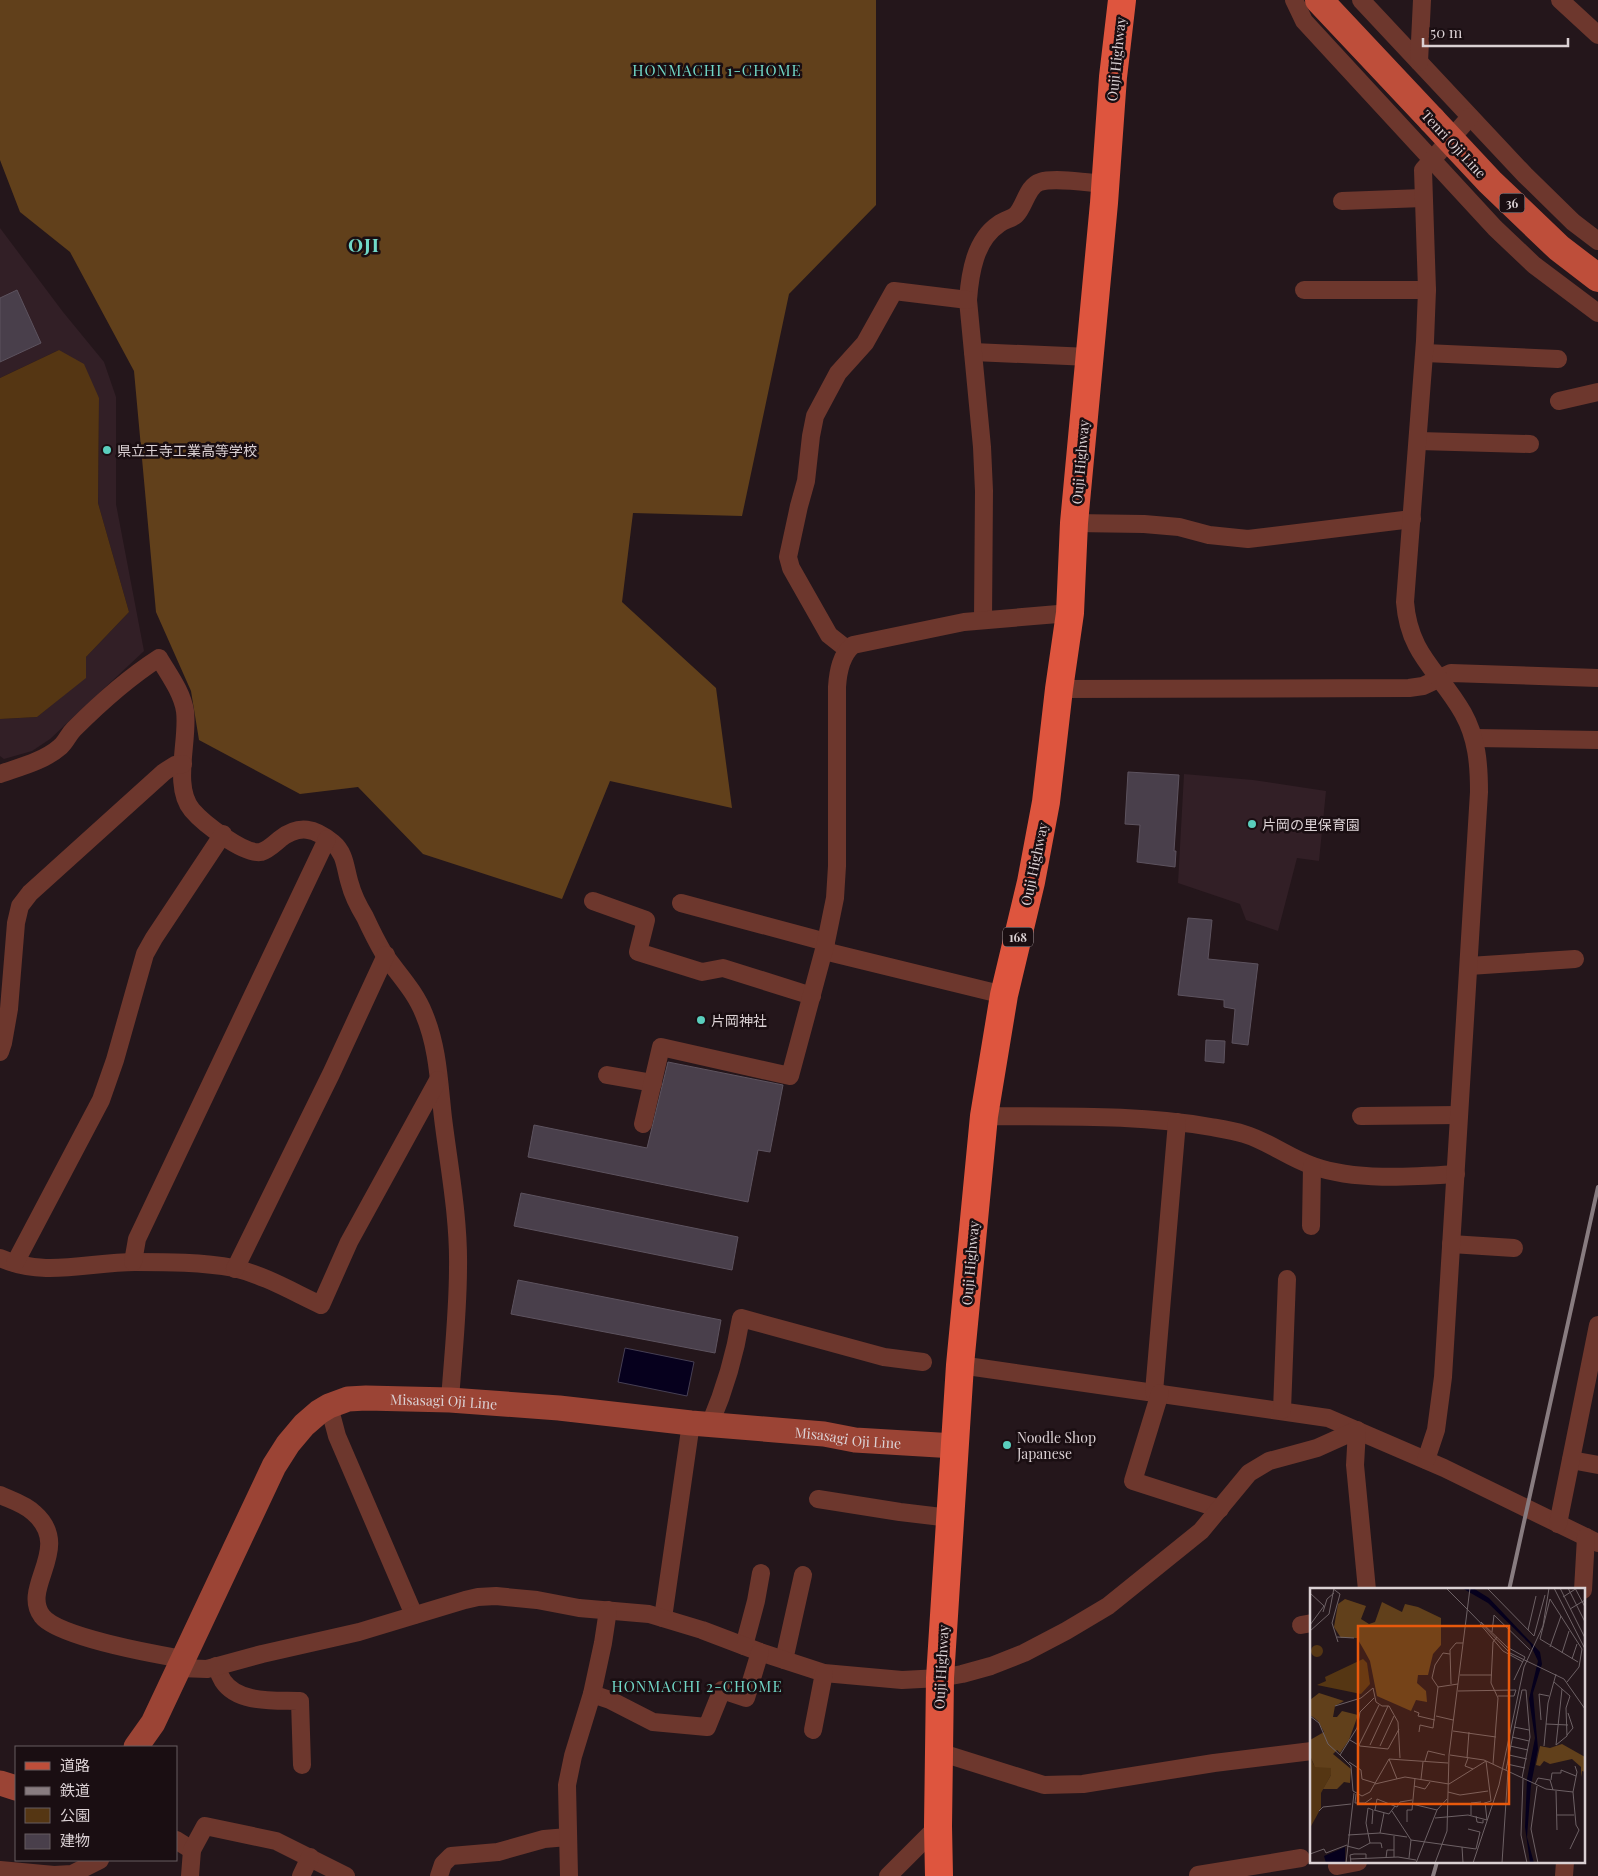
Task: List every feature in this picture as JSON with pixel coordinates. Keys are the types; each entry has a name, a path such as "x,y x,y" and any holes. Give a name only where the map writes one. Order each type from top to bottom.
{"highway":[{"name":"Ouji Highway","path":"939,1876 940,1678 960,1365 984,1116 1004,995 1031,882 1046,802 1070,614 1074,524 1113,77 1122,0"}],"main road":[{"name":"Tenri Oji Line","path":"1319,0 1490,182 1559,248 1598,278"},
{"name":"Misasagi Oji Line","path":"137,1746 152,1723 181,1664 274,1466 288,1444 304,1425 329,1406 348,1400 366,1398 450,1400 559,1408 824,1434 855,1440 955,1446"},
{"path":"0,1783 15,1788"}],"street":[{"path":"1294,0 1304,21 1495,228 1534,265 1598,313"},
{"path":"1360,0 1526,176 1573,222 1598,240"},
{"path":"1419,62 1422,0"},
{"path":"1560,0 1598,35"},
{"path":"1426,1460 1436,1430 1440,1405 1480,792 1480,763 1474,738 1464,714 1413,642 1406,620 1405,602 1425,353 1426,290 1422,170 1470,117"},
{"path":"983,620 984,491 968,300 969,283 975,259 981,243 990,232 999,224 1015,215 1031,189 1038,182 1047,180 1105,184"},
{"path":"1342,201 1423,198"},
{"path":"1304,290 1426,290"},
{"path":"848,650 829,635 791,568 788,557 806,481 810,436 815,416 838,373 865,343 894,291 968,300"},
{"path":"973,352 1090,357"},
{"path":"1425,353 1558,359"},
{"path":"1559,401 1598,392"},
{"path":"1418,441 1530,444"},
{"path":"1074,524 1144,524 1179,527 1209,535 1248,539 1412,519"},
{"path":"643,1124 661,1047 790,1076 825,946 835,898 837,866 837,678 841,661 848,650 853,645 964,622 1070,614"},
{"path":"0,774 34,762 58,749 68,740 71,732 103,701 138,671 160,658 180,693 185,712 183,783 186,798 191,809 206,823 237,845 251,851 260,852 270,848 288,832 299,829 312,830 327,839 340,851 357,902 386,955 407,984 425,1016 436,1057 456,1230 458,1268 450,1400"},
{"path":"1059,689 1409,688 1423,686 1451,673 1598,678"},
{"path":"1474,738 1598,740"},
{"path":"0,1052 9,1009 16,923 20,906 30,893 164,772 175,765 183,764"},
{"path":"222,834 145,954 115,1060 101,1100 7,1261 43,1269 133,1262 188,1264 235,1269 256,1275 321,1305 349,1242 438,1080"},
{"path":"133,1262 137,1239 327,839"},
{"path":"593,901 646,920 638,952 702,972 723,968 812,996"},
{"path":"681,903 825,946 1004,995"},
{"path":"235,1269 331,1074 386,955"},
{"path":"1468,966 1575,959"},
{"path":"606,1075 653,1083"},
{"path":"1361,1116 1459,1115"},
{"path":"984,1116 1130,1119 1176,1122 1245,1134 1312,1166 1333,1172 1417,1177 1456,1174"},
{"path":"1176,1122 1157,1392 1134,1481 1220,1508"},
{"path":"1311,1226 1312,1166"},
{"path":"1451,1244 1514,1248"},
{"path":"1282,1410 1287,1279"},
{"path":"663,1618 700,1423 723,1394 735,1352 741,1318 884,1357 923,1362"},
{"path":"1558,1524 1594,1364 1598,1325"},
{"path":"960,1365 1328,1418 1426,1460 1592,1540 1583,1588"},
{"path":"329,1406 337,1436 414,1615"},
{"path":"0,1495 33,1512 40,1518 46,1530 50,1552 37,1595 38,1606 44,1618 69,1633 156,1654 181,1664 207,1669 262,1654 359,1632 465,1600 496,1596 537,1600 579,1608 649,1614 710,1632 752,1649 824,1673 902,1680 940,1678 962,1674 991,1666 1024,1653 1099,1611 1201,1531 1249,1474 1268,1461 1317,1448 1357,1430"},
{"path":"1357,1430 1355,1465 1367,1588"},
{"path":"1571,1460 1598,1465"},
{"path":"818,1499 950,1518"},
{"path":"592,1694 610,1700 653,1722 707,1727 722,1690 746,1698 756,1601 761,1573"},
{"path":"784,1660 803,1575"},
{"path":"569,1876 567,1785 573,1756 592,1694 608,1610"},
{"path":"216,1666 223,1682 239,1694 253,1699 300,1701 302,1766"},
{"path":"814,1730 824,1673"},
{"path":"939,1752 1044,1785 1083,1784 1214,1763 1310,1751"},
{"path":"190,1876 192,1850 205,1826 276,1841 346,1876"},
{"path":"888,1876 938,1826"},
{"path":"439,1876 443,1864 451,1856 498,1852 544,1840 568,1837"},
{"path":"178,1841 192,1850"},
{"path":"301,1876 310,1858"},
{"path":"1198,1876 1198,1874 1301,1858"},
{"path":"0,1870 54,1876 72,1874 98,1861"}],"shaded area":[{"path":"0,0 876,0 876,205 789,294 742,516 633,513 622,602 716,688 732,808 610,781 562,899 423,854 358,787 300,794 199,740 191,691 156,612 134,371 70,252 20,212 0,160"},
{"name":"県立王寺工業高等学校","path":"0,228 63,312 104,362 116,397 116,504 144,651 50,739 32,751 4,759 0,756 0,719 37,717 85,678 86,657 129,612 98,503 99,398 59,350 0,378 0,362 41,343 17,291 0,298"},
{"name":"片岡の里保育園","path":"1184,774 1253,780 1326,791 1319,861 1297,858 1278,931 1246,920 1240,904 1178,883"},
{"path":"625,1348 694,1362 687,1396 618,1382"}],"green space":[{"path":"59,350 84,364 99,398 98,503 129,612 86,657 86,678 37,717 0,719 0,378"}],"building":[{"path":"17,290 41,343 0,362 0,298"},
{"path":"1128,772 1179,775 1174,851 1176,851 1175,867 1137,862 1140,825 1125,824"},
{"path":"1188,918 1212,920 1208,959 1258,964 1248,1045 1232,1043 1235,1009 1224,1007 1224,1000 1178,995"},
{"path":"1206,1040 1225,1041 1224,1063 1205,1061"},
{"path":"668,1062 783,1085 770,1152 758,1150 748,1202 528,1157 534,1125 647,1148"},
{"path":"521,1193 738,1237 732,1270 514,1226"},
{"path":"518,1280 721,1320 715,1353 511,1314"}],"railway":[{"path":"1509,1588 1598,1187"},
{"path":"1433,1876 1436,1864"}],"place":[{"name":"県立王寺工業高等学校","path":"107,450"},
{"name":"片岡の里保育園","path":"1252,824"},
{"name":"片岡神社","path":"701,1020"},
{"name":"Noodle Shop Japanese","path":"1007,1445"}],"district":[{"name":"HONMACHI 1-CHOME","path":"717,70"},
{"name":"OJI","path":"364,244"},
{"name":"HONMACHI 2-CHOME","path":"697,1686"}]}
